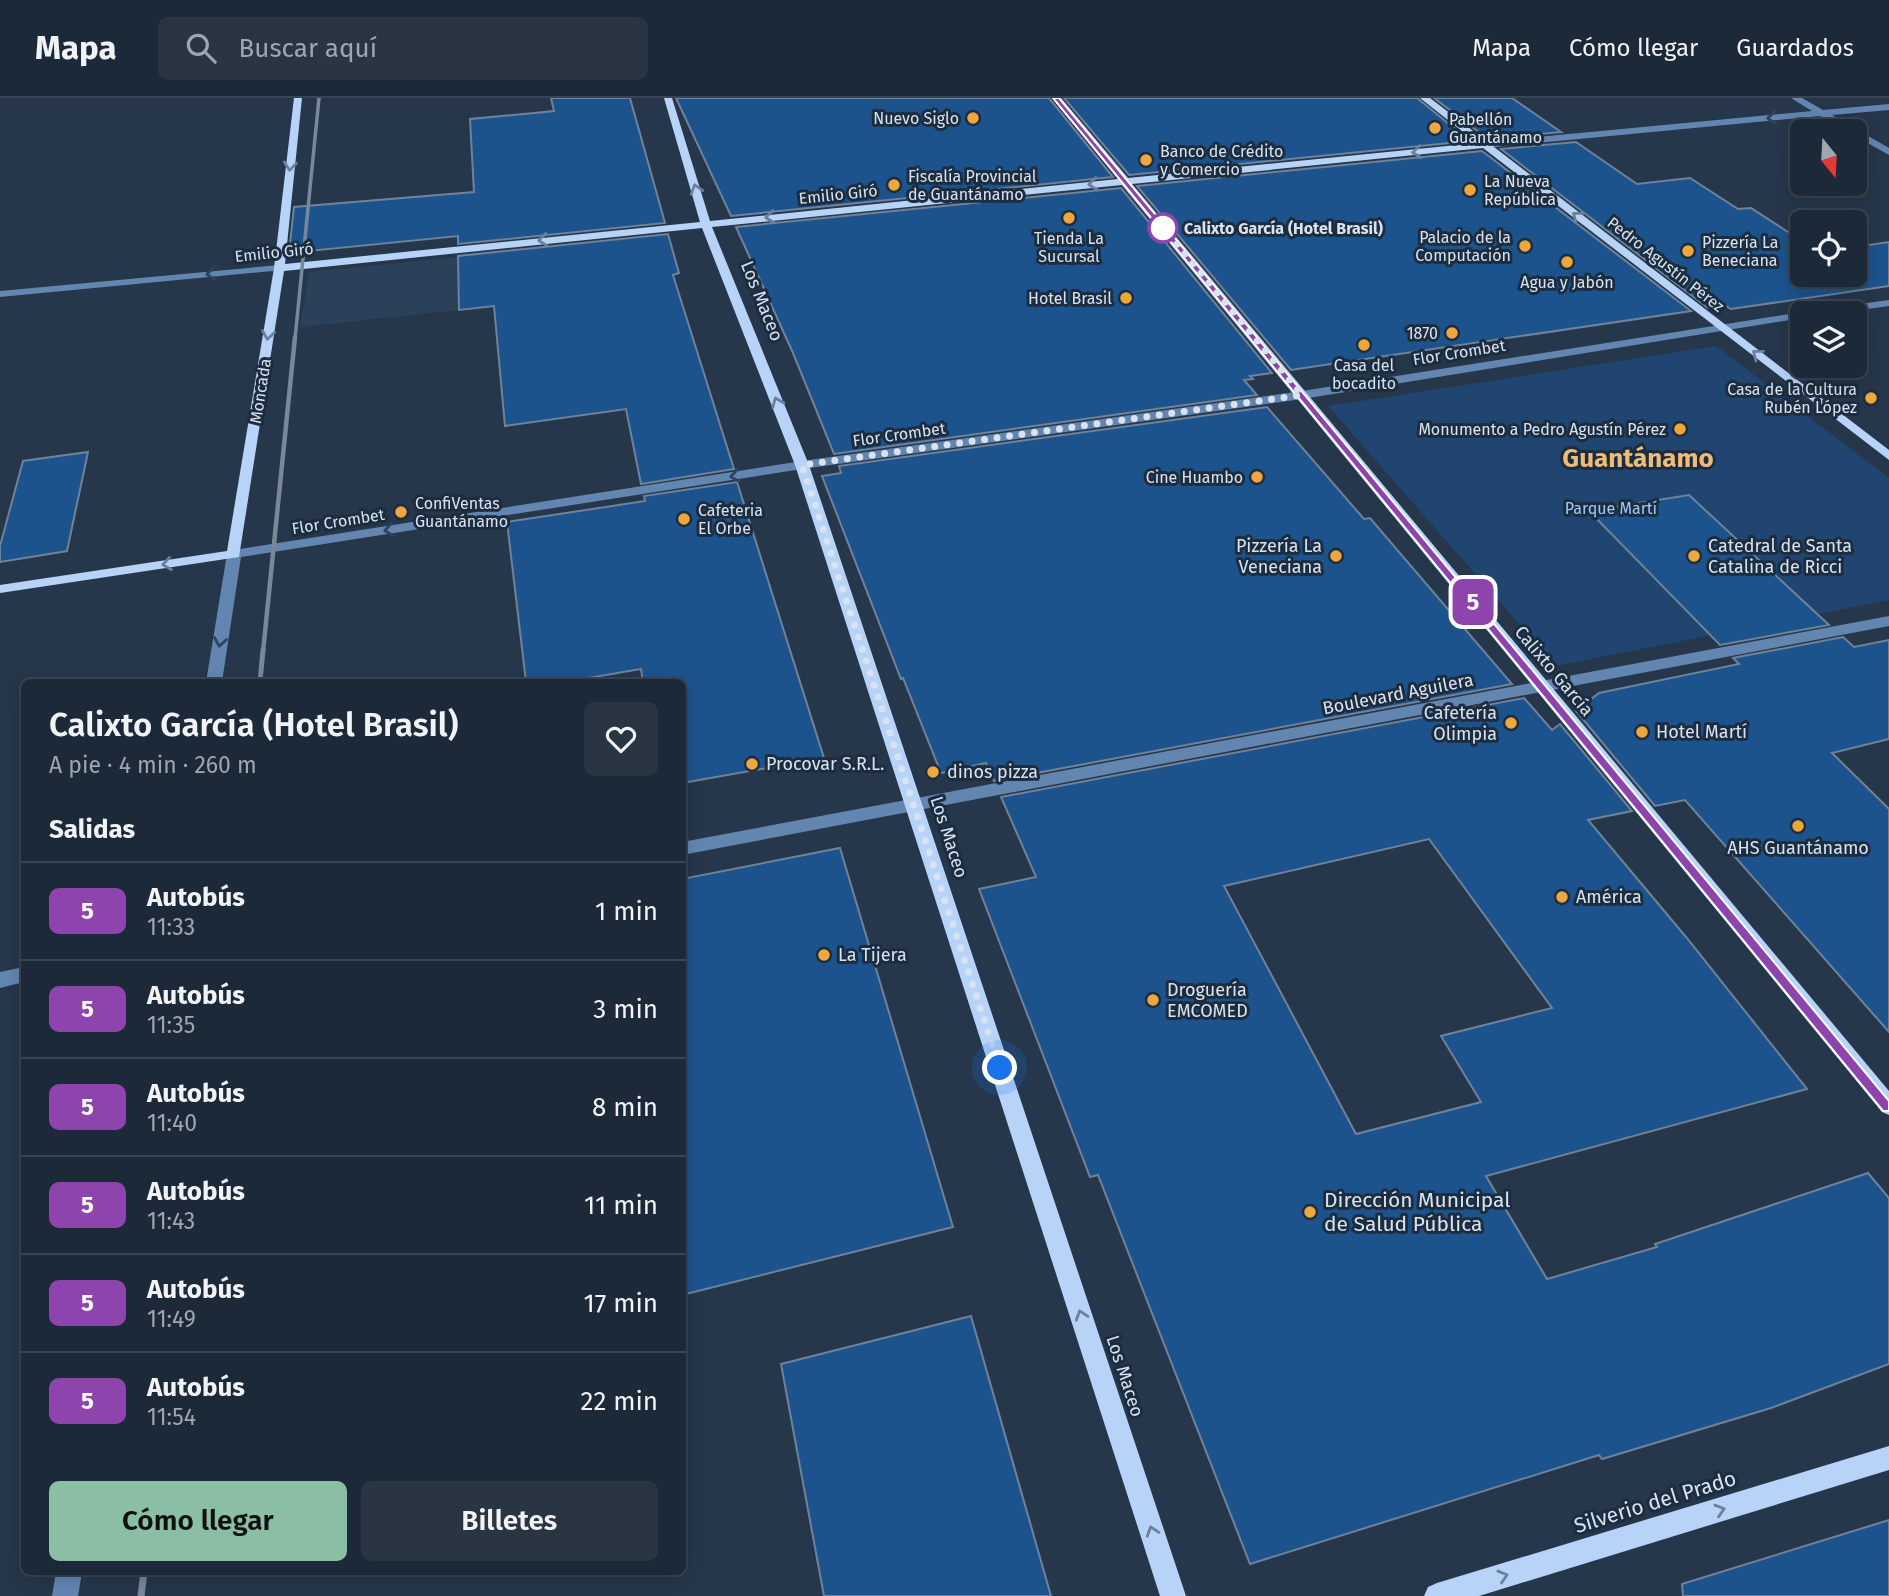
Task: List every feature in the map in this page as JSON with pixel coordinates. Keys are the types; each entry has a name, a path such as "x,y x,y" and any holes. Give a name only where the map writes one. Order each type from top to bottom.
{"main road":[{"name":"Moncada","path":"234,554 279,268 298,98"},
{"name":"Los Maceo","path":"668,98 706,224 802,465 1173,1596"},
{"name":"Calixto García","path":"1056,98 1889,1106"},
{"name":"Pedro Agustín Pérez","path":"1424,98 1889,456"},
{"name":"Emilio Giró","path":"279,268 1485,145"},
{"name":"Flor Crombet","path":"0,589 234,554"},
{"name":"Silverio del Prado","path":"1437,1596 1889,1458"}],"street":[{"path":"1795,98 1832,119"},
{"name":"Emilio Giró","path":"1485,145 1889,107"},
{"path":"1867,139 1889,152"},
{"name":"Emilio Giró","path":"0,293 279,268"},
{"path":"1867,306 1889,303"},
{"name":"Flor Crombet","path":"234,554 802,465 1302,395 1790,317"},
{"name":"Moncada","path":"214,679 234,554"},
{"name":"Boulevard Aguilera","path":"686,848 1889,621"},
{"path":"0,980 21,976"},
{"path":"65,1596 68,1575"}],"shaded area":[{"path":"458,257 459,310 300,327 309,272"}],"green space":[{"name":"Parque Martí","path":"1716,346 1889,478 1889,600 1556,666 1328,406"}],"building":[{"path":"551,98 630,98 665,223 458,244 458,236 289,253 294,207 474,192 470,119 554,111"},
{"path":"676,98 1049,98 1113,177 731,216"},
{"path":"1064,98 1417,98 1470,141 1129,175"},
{"path":"1434,98 1512,98 1561,132 1488,139"},
{"path":"1576,142 1637,184 1690,178 1738,209 1751,208 1790,233 1790,287 1867,287 1867,245 1889,242 1889,286 1731,309 1726,306 1708,308 1501,149"},
{"path":"1482,151 1691,311 1291,370 1137,186"},
{"path":"1121,188 1272,373 1250,376 1253,379 1244,380 1257,395 834,454 793,353 736,227"},
{"path":"668,234 679,273 673,275 734,469 641,484 626,409 505,426 494,306 459,310 458,256"},
{"path":"1267,407 1364,519 1370,518 1512,684 994,781 986,763 941,773 903,678 901,679 822,476 841,473 839,466"},
{"path":"88,452 67,551 0,562 0,546 23,461"},
{"path":"737,482 824,758 686,782 686,679 643,679 641,669 583,679 526,679 507,522 645,501 644,496"},
{"name":"Catedral de Santa Catalina de Ricci","path":"1689,495 1829,625 1720,645 1589,511"},
{"path":"1843,637 1854,647 1889,640 1889,739 1832,753 1889,809 1889,1032 1685,800 1655,806 1576,711 1599,693 1739,664 1733,658"},
{"path":"1524,698 1552,730 1560,724 1632,811 1588,820 1686,937 1807,1089 1486,1176 1547,1279 1657,1247 1655,1244 1868,1173 1889,1198 1889,1364 1771,1408 1602,1459 1599,1455 1250,1564 1098,1175 1090,1177 979,889 1036,877 1001,797","holes":["1429,839 1552,1008 1441,1036 1481,1102 1356,1134 1224,886"]},
{"path":"840,848 953,1227 686,1294 686,878"},
{"path":"971,1316 1051,1596 824,1596 781,1364"},
{"path":"1889,1520 1889,1596 1683,1596 1682,1584"}],"railway":[{"path":"295,339 319,98"},
{"path":"263,652 295,337"},
{"path":"260,679 263,650"},
{"path":"141,1596 144,1575"}],"bus line":[{"name":"5","path":"1056,98 1889,1106"}],"place":[{"name":"Nuevo Siglo","path":"973,118"},
{"name":"Pabellón Guantánamo","path":"1435,128"},
{"name":"Banco de Crédito y Comercio","path":"1146,160"},
{"name":"Fiscalía Provincial de Guantánamo","path":"894,185"},
{"name":"La Nueva República","path":"1470,190"},
{"name":"Tienda La Sucursal","path":"1069,218"},
{"name":"Calixto García (Hotel Brasil)","path":"1163,228"},
{"name":"Palacio de la Computación","path":"1525,246"},
{"name":"Pizzería La Beneciana","path":"1688,251"},
{"name":"Agua y Jabón","path":"1567,262"},
{"name":"Hotel Brasil","path":"1126,298"},
{"name":"1870","path":"1452,333"},
{"name":"Casa del bocadito","path":"1364,345"},
{"name":"Casa de la Cultura Rubén López","path":"1871,398"},
{"name":"Monumento a Pedro Agustín Pérez","path":"1680,429"},
{"name":"Cine Huambo","path":"1257,477"},
{"name":"ConfiVentas Guantánamo","path":"401,512"},
{"name":"Cafeteria El Orbe","path":"684,519"},
{"name":"Pizzería La Veneciana","path":"1336,556"},
{"name":"Catedral de Santa Catalina de Ricci","path":"1694,556"},
{"name":"Cafetería Olimpia","path":"1511,723"},
{"name":"Hotel Martí","path":"1642,732"},
{"name":"Procovar S.R.L.","path":"752,764"},
{"name":"dinos pizza","path":"933,772"},
{"name":"AHS Guantánamo","path":"1798,826"},
{"name":"América","path":"1562,897"},
{"name":"La Tijera","path":"824,955"},
{"name":"Droguería EMCOMED","path":"1153,1000"},
{"name":"Dirección Municipal de Salud Pública","path":"1310,1212"}],"district":[{"name":"Guantánamo","path":"1638,458"}],"route":[{"path":"1000,1068 802,465 1302,395 1160,224 1163,228"}]}
